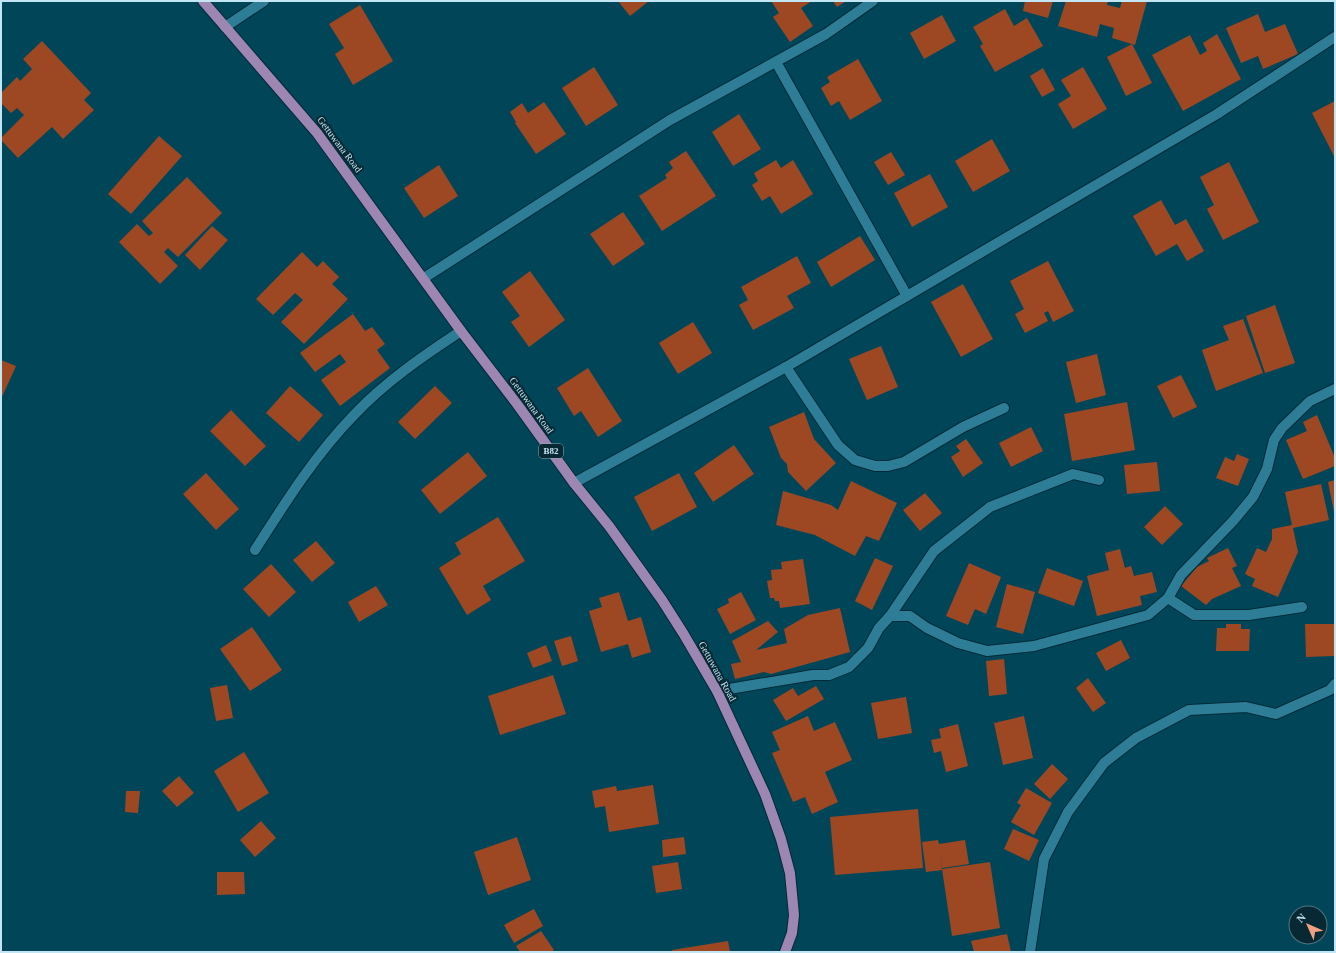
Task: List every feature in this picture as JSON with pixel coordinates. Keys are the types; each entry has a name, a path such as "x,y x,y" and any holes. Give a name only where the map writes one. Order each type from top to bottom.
{"main road":[{"name":"Gettuwana Road","path":"203,1 309,121 461,331 517,404 574,483 609,526 662,600 717,691 764,794 781,839 790,873 794,915 792,933 785,952"}],"street":[{"path":"225,27 264,1"},
{"path":"424,278 670,120 826,34 873,1"},
{"path":"574,483 786,367 1217,114 1335,37"},
{"path":"776,62 907,296"},
{"path":"255,550 304,476 354,415 414,362 461,331"},
{"path":"786,367 838,445 855,460 875,466 888,466 904,462 963,427 1004,408"},
{"path":"890,616 910,616 927,628 958,644 987,651 1034,646 1148,615 1168,598 1181,575 1233,521 1253,497 1267,468 1274,440 1282,428 1310,401 1335,389"},
{"path":"717,691 813,674 829,675 849,667 868,648 879,628 890,616 934,551 990,507 1073,474 1099,480"},
{"path":"1168,598 1194,615 1249,615 1302,607"},
{"path":"1030,952 1044,859 1068,812 1104,763 1136,738 1189,710 1246,707 1276,714 1330,690 1335,684"}],"building":[{"path":"618,1 649,1 630,16"},
{"path":"771,1 812,1 801,8 813,26 790,42 773,17 779,13"},
{"path":"833,1 846,1 837,7"},
{"path":"1025,1 1053,1 1048,18 1023,11"},
{"path":"1066,1 1108,1 1107,5 1120,8 1122,1 1147,1 1135,45 1112,38 1114,28 1100,24 1097,37 1058,26"},
{"path":"360,5 393,61 353,85 335,54 344,48 329,24"},
{"path":"1005,9 1014,26 1027,18 1043,46 995,72 980,46 983,44 973,27"},
{"path":"1258,14 1265,32 1285,24 1298,54 1263,69 1258,56 1241,63 1226,28"},
{"path":"942,15 956,41 924,59 910,33"},
{"path":"1217,34 1241,79 1183,111 1152,55 1190,35 1200,55 1207,51 1203,43"},
{"path":"42,41 91,93 84,100 94,110 63,139 52,127 18,158 1,140 1,138 24,115 17,108 11,113 1,103 1,93 17,77 20,81 32,69 23,59"},
{"path":"1132,44 1152,83 1126,96 1107,57"},
{"path":"858,59 882,101 850,120 839,101 831,106 821,88 830,82 827,77"},
{"path":"594,67 618,105 586,126 562,88"},
{"path":"1083,67 1107,109 1073,129 1058,104 1071,96 1061,80"},
{"path":"1043,68 1055,90 1042,97 1030,76"},
{"path":"1335,101 1335,158 1312,113"},
{"path":"544,102 566,134 536,154 515,123 516,122 510,112 522,103 528,113"},
{"path":"739,114 761,149 733,166 712,132"},
{"path":"159,136 182,156 131,214 108,194"},
{"path":"992,139 1010,171 973,192 955,161"},
{"path":"686,151 716,196 662,231 639,196 667,178 665,175 673,168 669,162"},
{"path":"891,152 905,175 888,185 874,162"},
{"path":"776,160 781,168 793,160 813,194 781,214 770,196 762,201 752,185 758,181 754,173"},
{"path":"1229,162 1259,222 1223,240 1207,209 1214,205 1200,177"},
{"path":"439,165 458,196 424,218 404,188"},
{"path":"930,174 948,207 912,227 894,193"},
{"path":"187,177 222,213 178,257 168,248 164,252 178,266 160,284 119,242 137,224 149,236 153,233 142,221"},
{"path":"1161,200 1175,225 1186,219 1204,251 1187,261 1177,244 1156,256 1133,216"},
{"path":"623,212 645,244 613,266 590,234"},
{"path":"212,226 228,240 200,270 185,255"},
{"path":"860,236 875,260 831,287 817,262"},
{"path":"302,252 317,267 323,261 339,277 332,284 348,299 304,344 281,322 303,300 295,293 273,315 256,299"},
{"path":"797,256 811,283 787,296 794,308 753,330 739,305 748,300 741,287"},
{"path":"1048,261 1074,311 1053,322 1048,311 1044,313 1048,321 1025,333 1015,314 1024,309 1010,281"},
{"path":"530,271 565,320 529,347 511,322 520,316 502,292"},
{"path":"963,284 993,339 961,357 931,302"},
{"path":"1275,305 1295,363 1265,373 1246,316"},
{"path":"353,314 365,331 372,327 385,344 377,350 390,368 340,406 321,380 346,362 340,354 315,372 300,353"},
{"path":"1243,319 1263,373 1216,391 1202,350 1229,340 1223,326"},
{"path":"693,322 712,353 678,374 659,343"},
{"path":"881,346 898,387 867,400 849,359"},
{"path":"1097,354 1106,395 1076,403 1066,362"},
{"path":"1,360 16,366 1,399"},
{"path":"588,368 622,421 598,437 581,411 574,416 557,388"},
{"path":"1181,375 1197,407 1173,418 1157,386"},
{"path":"290,386 323,415 299,442 266,413"},
{"path":"435,386 452,403 415,439 398,422"},
{"path":"1127,402 1135,450 1072,461 1064,414"},
{"path":"231,410 266,446 245,466 210,431"},
{"path":"804,412 814,439 836,463 806,491 788,472 787,464 781,458 769,427"},
{"path":"1317,415 1335,458 1335,466 1303,479 1286,440 1307,431 1303,422"},
{"path":"1031,427 1043,451 1011,467 999,443"},
{"path":"966,439 983,463 963,477 951,457 960,451 956,446"},
{"path":"734,445 754,474 713,502 694,473"},
{"path":"468,452 487,476 440,514 421,490"},
{"path":"1237,454 1249,459 1238,486 1216,478 1225,457 1234,461"},
{"path":"1157,462 1160,491 1127,494 1124,465"},
{"path":"206,473 239,509 216,530 183,494"},
{"path":"679,473 697,507 652,531 634,497"},
{"path":"1335,480 1335,512 1334,512 1328,482"},
{"path":"851,481 897,503 879,541 866,536 855,556 815,535 776,525 783,491 831,505 838,510"},
{"path":"1321,484 1329,520 1293,528 1298,552 1278,597 1252,586 1255,579 1245,574 1257,548 1266,552 1272,539 1272,529 1292,525 1285,492"},
{"path":"925,493 942,513 920,531 903,510"},
{"path":"1165,506 1183,524 1162,545 1144,527"},
{"path":"498,517 525,561 483,586 491,600 467,615 439,568 461,554 455,543"},
{"path":"316,541 335,563 312,582 293,560"},
{"path":"1228,548 1237,566 1232,568 1241,586 1212,599 1206,605 1181,586 1197,567 1209,561 1207,558"},
{"path":"1120,549 1125,568 1131,566 1134,576 1152,572 1157,592 1140,596 1142,605 1097,616 1087,576 1109,570 1105,553"},
{"path":"875,558 893,566 872,610 855,601"},
{"path":"803,559 810,604 780,608 779,601 775,601 774,598 770,598 767,581 772,580 771,570 782,569 781,562"},
{"path":"969,563 1001,577 986,614 975,609 968,625 946,616"},
{"path":"271,564 296,592 269,617 243,589"},
{"path":"1047,568 1083,581 1074,606 1038,593"},
{"path":"1007,584 1035,592 1023,634 996,627"},
{"path":"376,586 388,605 359,622 348,602"},
{"path":"619,592 628,621 641,617 651,652 632,658 628,644 601,652 589,611 602,607 599,598"},
{"path":"741,592 756,620 730,634 717,609 729,603 728,599"},
{"path":"840,608 850,652 771,674 764,672 735,679 731,664 741,662 732,641 768,621 778,632 756,650 787,643 784,629 808,615"},
{"path":"1226,624 1241,624 1241,629 1250,629 1249,651 1216,651 1217,628 1226,628"},
{"path":"1305,624 1335,624 1335,656 1306,657"},
{"path":"252,627 282,670 250,691 220,649"},
{"path":"571,636 578,661 562,666 554,641"},
{"path":"1121,640 1130,658 1106,671 1096,653"},
{"path":"546,645 552,661 533,668 527,653"},
{"path":"1004,659 1007,694 989,696 986,661"},
{"path":"553,675 566,714 500,735 488,696"},
{"path":"1088,678 1106,703 1093,712 1076,688"},
{"path":"227,685 233,718 216,721 210,688"},
{"path":"816,686 824,699 786,721 773,700 793,688 798,696"},
{"path":"906,697 912,733 878,739 871,703"},
{"path":"808,716 814,731 835,722 852,760 825,772 838,802 812,814 805,797 793,802 772,753 780,750 772,732"},
{"path":"1024,716 1033,758 1003,765 994,723"},
{"path":"958,724 968,766 946,772 941,751 934,753 931,740 941,738 939,729"},
{"path":"244,752 269,793 238,812 214,771"},
{"path":"1052,764 1068,779 1050,799 1034,784"},
{"path":"179,776 194,793 177,807 162,791"},
{"path":"653,785 659,824 609,832 605,806 595,808 592,791 616,786 617,791"},
{"path":"1026,788 1052,803 1034,835 1011,822 1021,805 1017,803"},
{"path":"126,791 140,791 138,813 125,812"},
{"path":"918,809 923,868 835,875 830,817"},
{"path":"261,821 276,838 255,857 240,840"},
{"path":"1013,829 1039,840 1029,861 1004,849"},
{"path":"517,837 531,880 488,895 474,852"},
{"path":"684,837 686,854 663,857 662,840"},
{"path":"938,840 939,844 965,840 969,864 942,868 940,852 942,870 926,872 922,842"},
{"path":"678,862 682,889 656,893 652,866"},
{"path":"990,862 1000,928 952,936 942,869"},
{"path":"217,872 244,872 245,894 217,895"},
{"path":"534,909 543,926 514,943 504,925"},
{"path":"541,931 554,950 551,952 520,952 516,946"},
{"path":"1007,934 1011,952 974,952 971,941"},
{"path":"728,941 730,952 673,952 672,950"}]}
